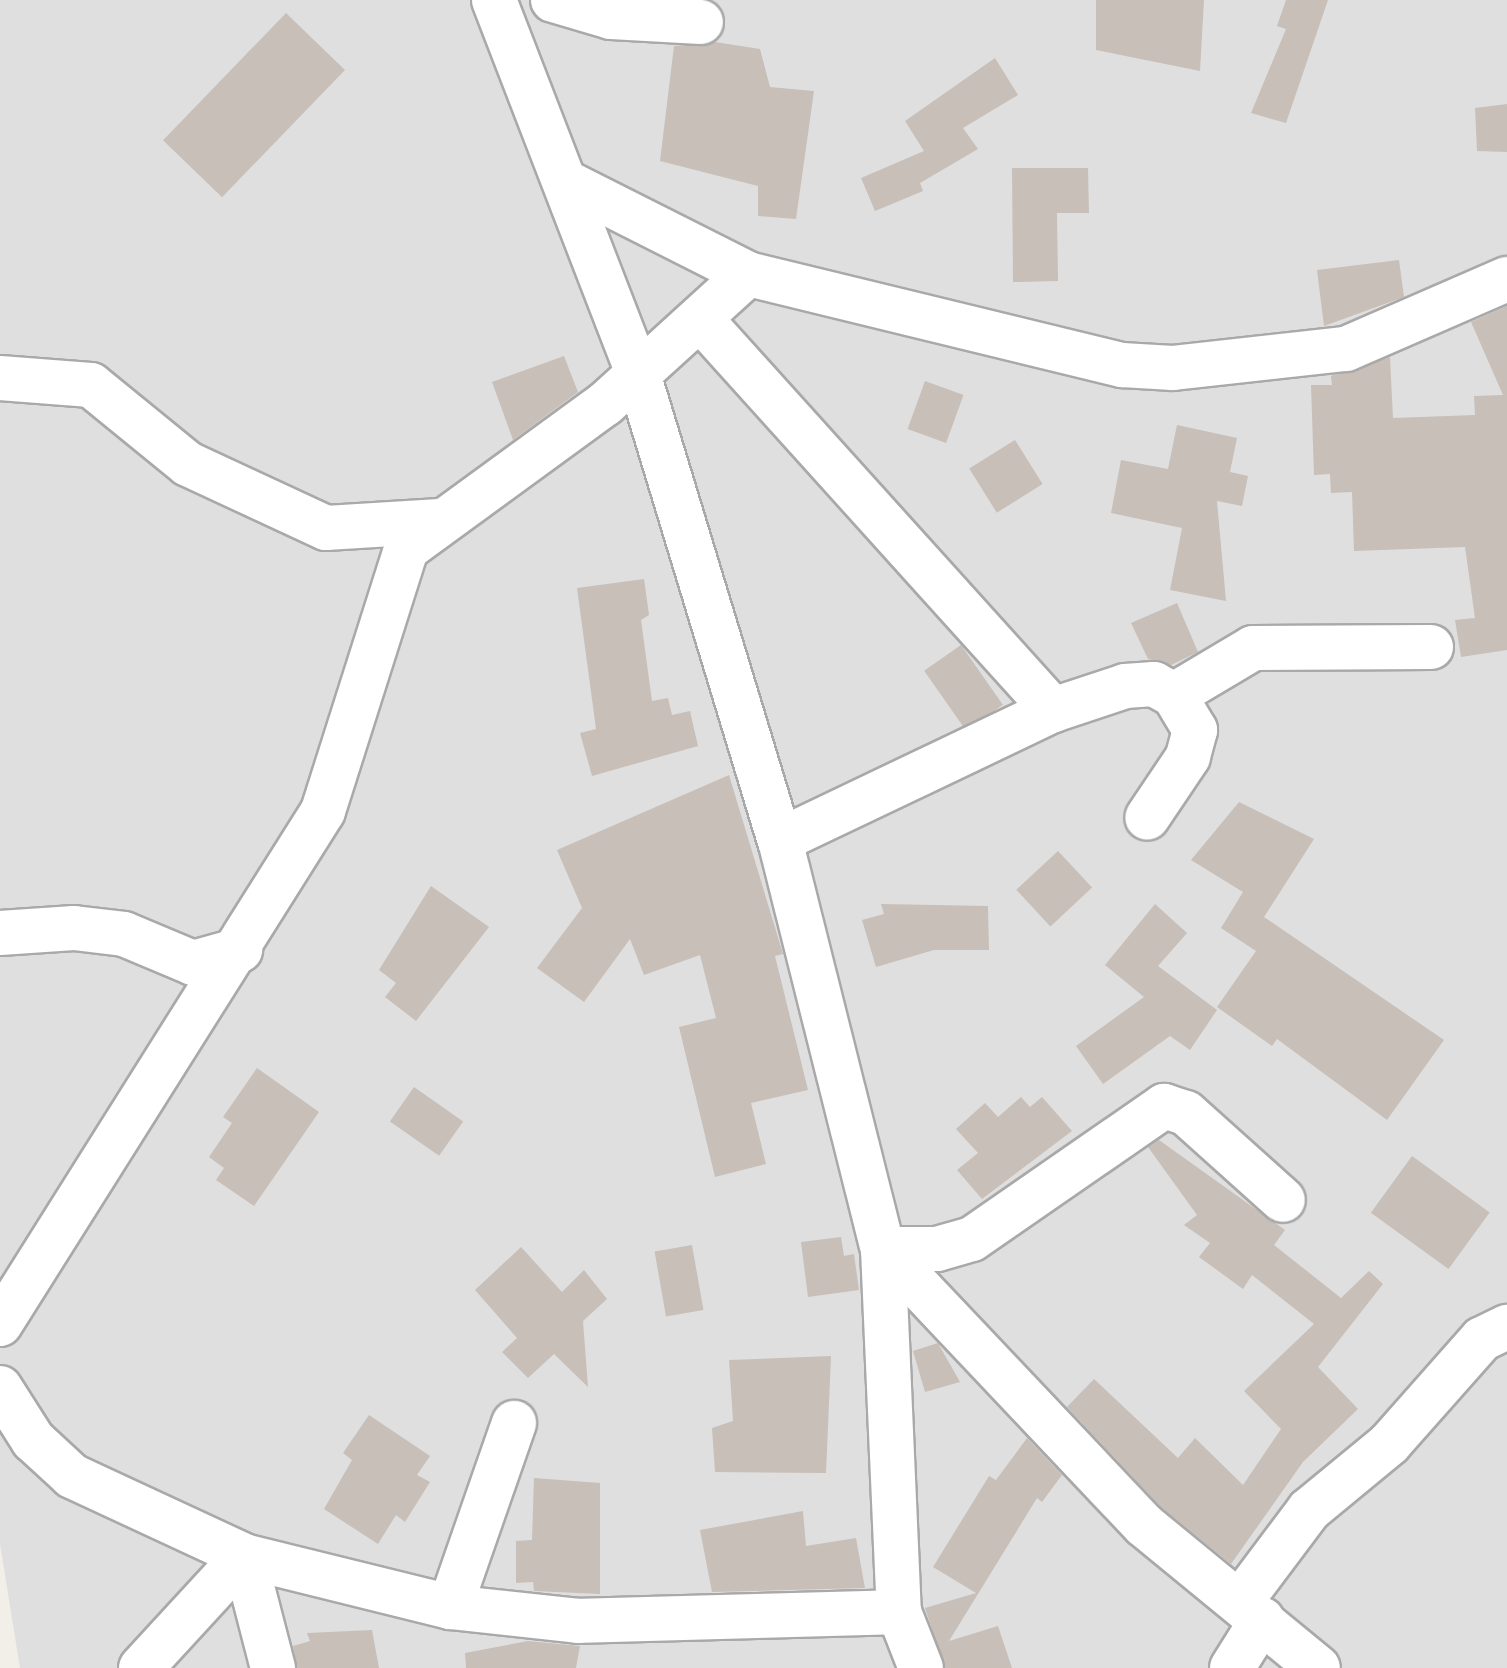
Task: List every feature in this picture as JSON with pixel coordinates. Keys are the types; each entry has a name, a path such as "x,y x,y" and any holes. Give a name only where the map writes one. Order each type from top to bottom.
{"street":[{"path":"494,0 570,184 638,374 780,840 883,1249 899,1612 921,1668"},
{"path":"553,0 611,17 701,22"},
{"path":"570,184 748,274 1122,365 1173,368 1346,349 1507,279"},
{"path":"0,1324 240,950 323,811 351,742 382,607 406,549 703,322 748,274"},
{"path":"703,322 1053,710"},
{"path":"0,378 91,385 188,464 326,528 440,521"},
{"path":"1174,695 1253,648 1431,647"},
{"path":"780,840 1053,710 1125,686 1154,684 1174,695 1195,730 1188,757 1147,818"},
{"path":"0,933 74,928 124,934 193,963 240,950"},
{"path":"883,1249 937,1249 972,1239 1164,1106 1186,1113 1283,1200"},
{"path":"883,1249 1144,1525 1318,1668"},
{"path":"1232,1668 1251,1611 1309,1510 1389,1444 1482,1339 1507,1327"},
{"path":"0,1388 33,1440 72,1476 244,1556 450,1607 578,1621 899,1612"},
{"path":"450,1607 514,1423"},
{"path":"141,1668 244,1556"},
{"path":"244,1556 273,1668"}],"shaded area":[{"path":"0,0 1507,0 1507,1668 20,1668 0,1544"}],"building":[{"path":"1096,0 1204,0 1200,71 1096,50"},
{"path":"1286,0 1328,0 1286,123 1251,113 1286,29 1277,26"},
{"path":"286,13 345,70 222,197 163,140"},
{"path":"715,42 760,49 770,87 814,91 796,219 758,216 758,186 660,161 674,46"},
{"path":"995,58 1018,95 963,128 978,149 920,183 923,191 875,211 861,178 924,151 905,121"},
{"path":"1507,104 1507,152 1477,151 1475,108"},
{"path":"1012,168 1088,168 1089,213 1057,213 1058,281 1013,282"},
{"path":"1399,260 1404,297 1324,326 1317,270"},
{"path":"1507,306 1507,650 1461,657 1455,620 1475,618 1465,547 1354,551 1352,492 1331,493 1330,474 1314,475 1311,385 1332,385 1331,376 1390,357 1393,418 1475,415 1474,396 1503,395 1471,322"},
{"path":"564,356 578,392 513,440 492,382"},
{"path":"925,381 964,395 946,443 908,429"},
{"path":"1177,425 1237,438 1230,472 1248,476 1242,506 1217,501 1226,601 1170,590 1182,528 1111,513 1121,460 1168,469"},
{"path":"1015,440 1043,484 997,513 969,469"},
{"path":"644,579 649,615 641,620 652,701 668,698 672,715 690,711 698,746 592,776 580,733 596,729 577,588"},
{"path":"1177,603 1198,652 1171,665 1148,659 1131,623"},
{"path":"961,645 1003,705 966,731 924,671"},
{"path":"729,775 783,954 775,956 808,1090 751,1103 766,1164 715,1177 679,1027 716,1018 700,955 644,975 630,939 584,1002 537,968 582,908 557,850"},
{"path":"1239,802 1314,839 1264,917 1444,1040 1387,1120 1277,1039 1272,1046 1217,1007 1256,951 1221,928 1243,892 1191,860"},
{"path":"1058,851 1092,888 1050,926 1016,890"},
{"path":"431,886 489,927 416,1021 385,997 396,983 379,970"},
{"path":"881,904 988,906 989,950 934,950 876,967 862,920 884,914"},
{"path":"1155,904 1187,933 1158,966 1217,1010 1190,1050 1170,1036 1103,1084 1076,1046 1144,997 1105,965"},
{"path":"257,1068 319,1112 254,1206 216,1180 224,1168 209,1157 232,1123 223,1117"},
{"path":"414,1087 463,1121 439,1156 390,1121"},
{"path":"1021,1097 1030,1107 1042,1097 1072,1131 982,1199 957,1170 978,1153 956,1129 985,1103 998,1117"},
{"path":"1159,1140 1285,1230 1274,1245 1341,1298 1369,1271 1383,1284 1318,1367 1358,1409 1303,1462 1231,1564 1161,1507 1067,1407 1094,1379 1178,1458 1195,1438 1243,1485 1281,1429 1244,1391 1314,1324 1252,1275 1243,1289 1199,1257 1210,1243 1184,1225 1197,1215 1148,1147"},
{"path":"1412,1156 1490,1212 1449,1269 1371,1213"},
{"path":"841,1237 844,1256 854,1254 859,1290 808,1297 801,1242"},
{"path":"692,1245 703,1310 666,1317 655,1252"},
{"path":"521,1247 562,1292 584,1270 607,1299 583,1321 588,1387 554,1354 528,1378 502,1352 517,1338 475,1290"},
{"path":"938,1343 960,1382 925,1392 913,1351"},
{"path":"831,1356 826,1473 715,1472 712,1428 733,1421 729,1360"},
{"path":"369,1415 430,1456 417,1475 430,1482 405,1522 396,1515 378,1544 324,1509 352,1460 343,1453"},
{"path":"1027,1438 1062,1475 1042,1502 1037,1498 949,1641 998,1626 1012,1668 945,1668 925,1608 976,1593 933,1567 989,1476 996,1480"},
{"path":"534,1478 600,1483 600,1594 534,1591 533,1582 516,1583 516,1541 532,1540"},
{"path":"803,1511 806,1546 856,1538 865,1588 712,1592 700,1530"},
{"path":"372,1630 379,1668 297,1668 293,1646 310,1641 307,1633"},
{"path":"528,1641 580,1646 576,1668 466,1668 465,1653"}]}
